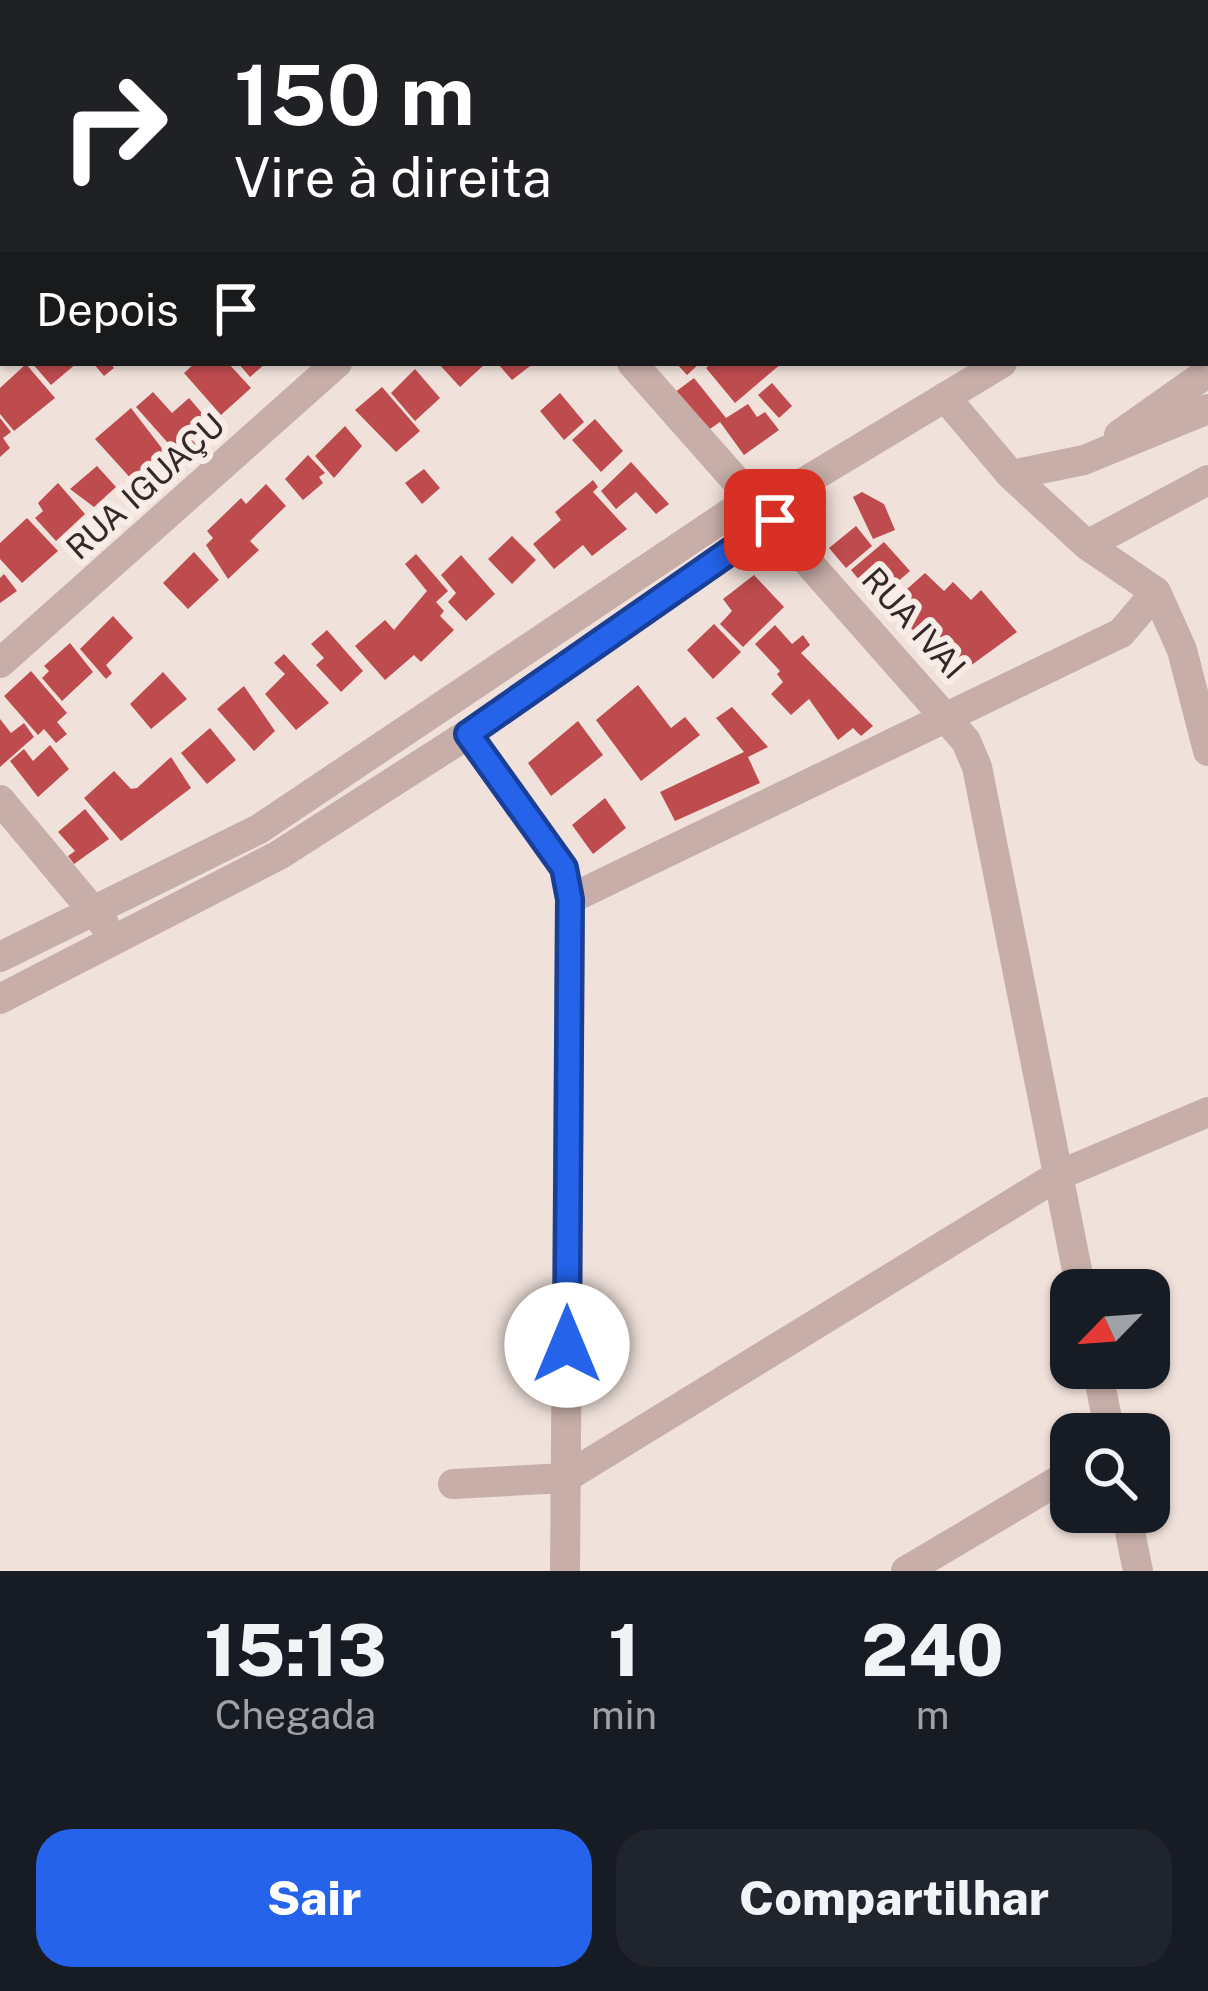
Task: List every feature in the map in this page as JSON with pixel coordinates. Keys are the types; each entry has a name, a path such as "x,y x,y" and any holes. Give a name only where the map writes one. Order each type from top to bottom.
{"street":[{"name":"RUA IGUAÇU","path":"0,663 334,366"},
{"name":"RUA IVAI","path":"635,366 949,716 977,767 1078,1269"},
{"path":"0,999 279,855 468,734 801,484 997,366"},
{"path":"1084,460 1208,372"},
{"path":"945,397 1011,475 1087,545 1156,592 1188,668 1208,751"},
{"path":"1011,475 1084,460 1208,409"},
{"path":"1087,545 1208,480"},
{"path":"0,957 259,829 765,509"},
{"path":"570,899 1121,633 1156,592"},
{"path":"468,734 564,868 570,899 565,1571"},
{"path":"0,800 95,910 115,942"},
{"path":"453,1484 566,1478 1058,1175 1208,1112"},
{"path":"906,1571 1050,1485"},
{"path":"1130,1533 1138,1571"}],"building":[{"path":"28,366 55,398 14,431 0,414 0,388"},
{"path":"35,366 73,366 51,385"},
{"path":"96,366 112,366 104,376"},
{"path":"192,366 231,366 251,388 221,415 184,373"},
{"path":"241,366 263,366 250,377"},
{"path":"441,366 483,366 460,387"},
{"path":"500,366 530,366 512,380"},
{"path":"708,366 778,366 735,403"},
{"path":"415,369 440,398 415,421 391,393"},
{"path":"694,378 726,418 748,404 757,417 765,412 779,430 744,455 720,422 701,435 670,396"},
{"path":"772,383 792,406 779,418 758,395"},
{"path":"382,387 420,431 396,452 355,410"},
{"path":"153,392 172,413 189,398 207,419 191,439 199,447 184,461 136,407"},
{"path":"560,393 584,422 564,440 540,411"},
{"path":"131,408 167,455 135,483 95,439"},
{"path":"0,418 11,432 3,438 10,448 0,457"},
{"path":"595,419 623,451 601,472 572,440"},
{"path":"345,426 362,446 334,478 315,456"},
{"path":"308,455 325,473 319,477 323,483 303,500 285,479"},
{"path":"631,462 669,504 656,514 636,492 616,509 601,491"},
{"path":"97,466 116,487 94,507 70,489"},
{"path":"424,469 440,488 422,504 405,483"},
{"path":"593,480 598,487 593,492 627,529 592,556 583,545 554,569 533,544 561,520 555,512"},
{"path":"58,483 85,514 56,541 35,518 43,511 38,503"},
{"path":"266,484 286,506 250,541 259,550 228,579 206,545 213,538 207,531 241,498 246,504"},
{"path":"862,492 884,504 895,530 873,539 853,497"},
{"path":"27,518 58,551 22,583 0,559 0,543"},
{"path":"856,526 872,546 846,568 829,548"},
{"path":"512,536 536,560 512,584 488,559"},
{"path":"884,542 910,571 876,600 851,570"},
{"path":"194,552 219,580 188,609 163,583"},
{"path":"416,554 448,591 436,602 444,611 440,616 454,630 421,662 414,655 385,680 355,646 385,620 394,630 427,591 405,564"},
{"path":"461,555 495,594 466,621 448,602 456,593 441,575"},
{"path":"925,573 944,591 953,582 971,600 981,590 1017,632 955,677 884,598 892,592 897,598"},
{"path":"4,574 17,591 0,603 0,578"},
{"path":"754,575 784,607 743,647 720,624 732,611 723,599"},
{"path":"113,616 133,638 106,665 112,673 106,679 80,649"},
{"path":"714,624 741,652 713,679 687,650"},
{"path":"775,625 792,644 803,635 810,645 801,653 873,726 861,736 853,728 838,740 809,699 791,715 771,694 783,682 777,674 780,671 755,644"},
{"path":"327,630 363,671 341,692 316,665 324,658 311,644"},
{"path":"70,643 93,672 62,701 42,678 49,671 44,666"},
{"path":"284,654 329,703 296,730 265,694 285,674 274,663"},
{"path":"31,671 67,713 57,722 67,734 56,743 44,729 38,735 4,696"},
{"path":"163,672 187,699 151,729 130,704"},
{"path":"638,685 671,728 685,717 700,735 641,781 596,720"},
{"path":"244,686 275,731 254,751 217,709"},
{"path":"732,707 768,747 748,757 760,783 675,821 660,792 744,752 716,718"},
{"path":"0,719 11,733 24,723 34,737 0,767"},
{"path":"578,721 603,755 551,796 528,763"},
{"path":"210,728 236,760 207,784 181,753"},
{"path":"50,745 69,769 38,797 10,761 24,749 33,761"},
{"path":"171,757 191,788 121,841 84,798 114,771 131,789 137,788"},
{"path":"605,798 626,828 593,854 572,825"},
{"path":"85,809 109,839 74,864 68,856 75,851 58,832"}],"route":[{"path":"567,1345 570,899 564,868 468,734 775,520"}]}
